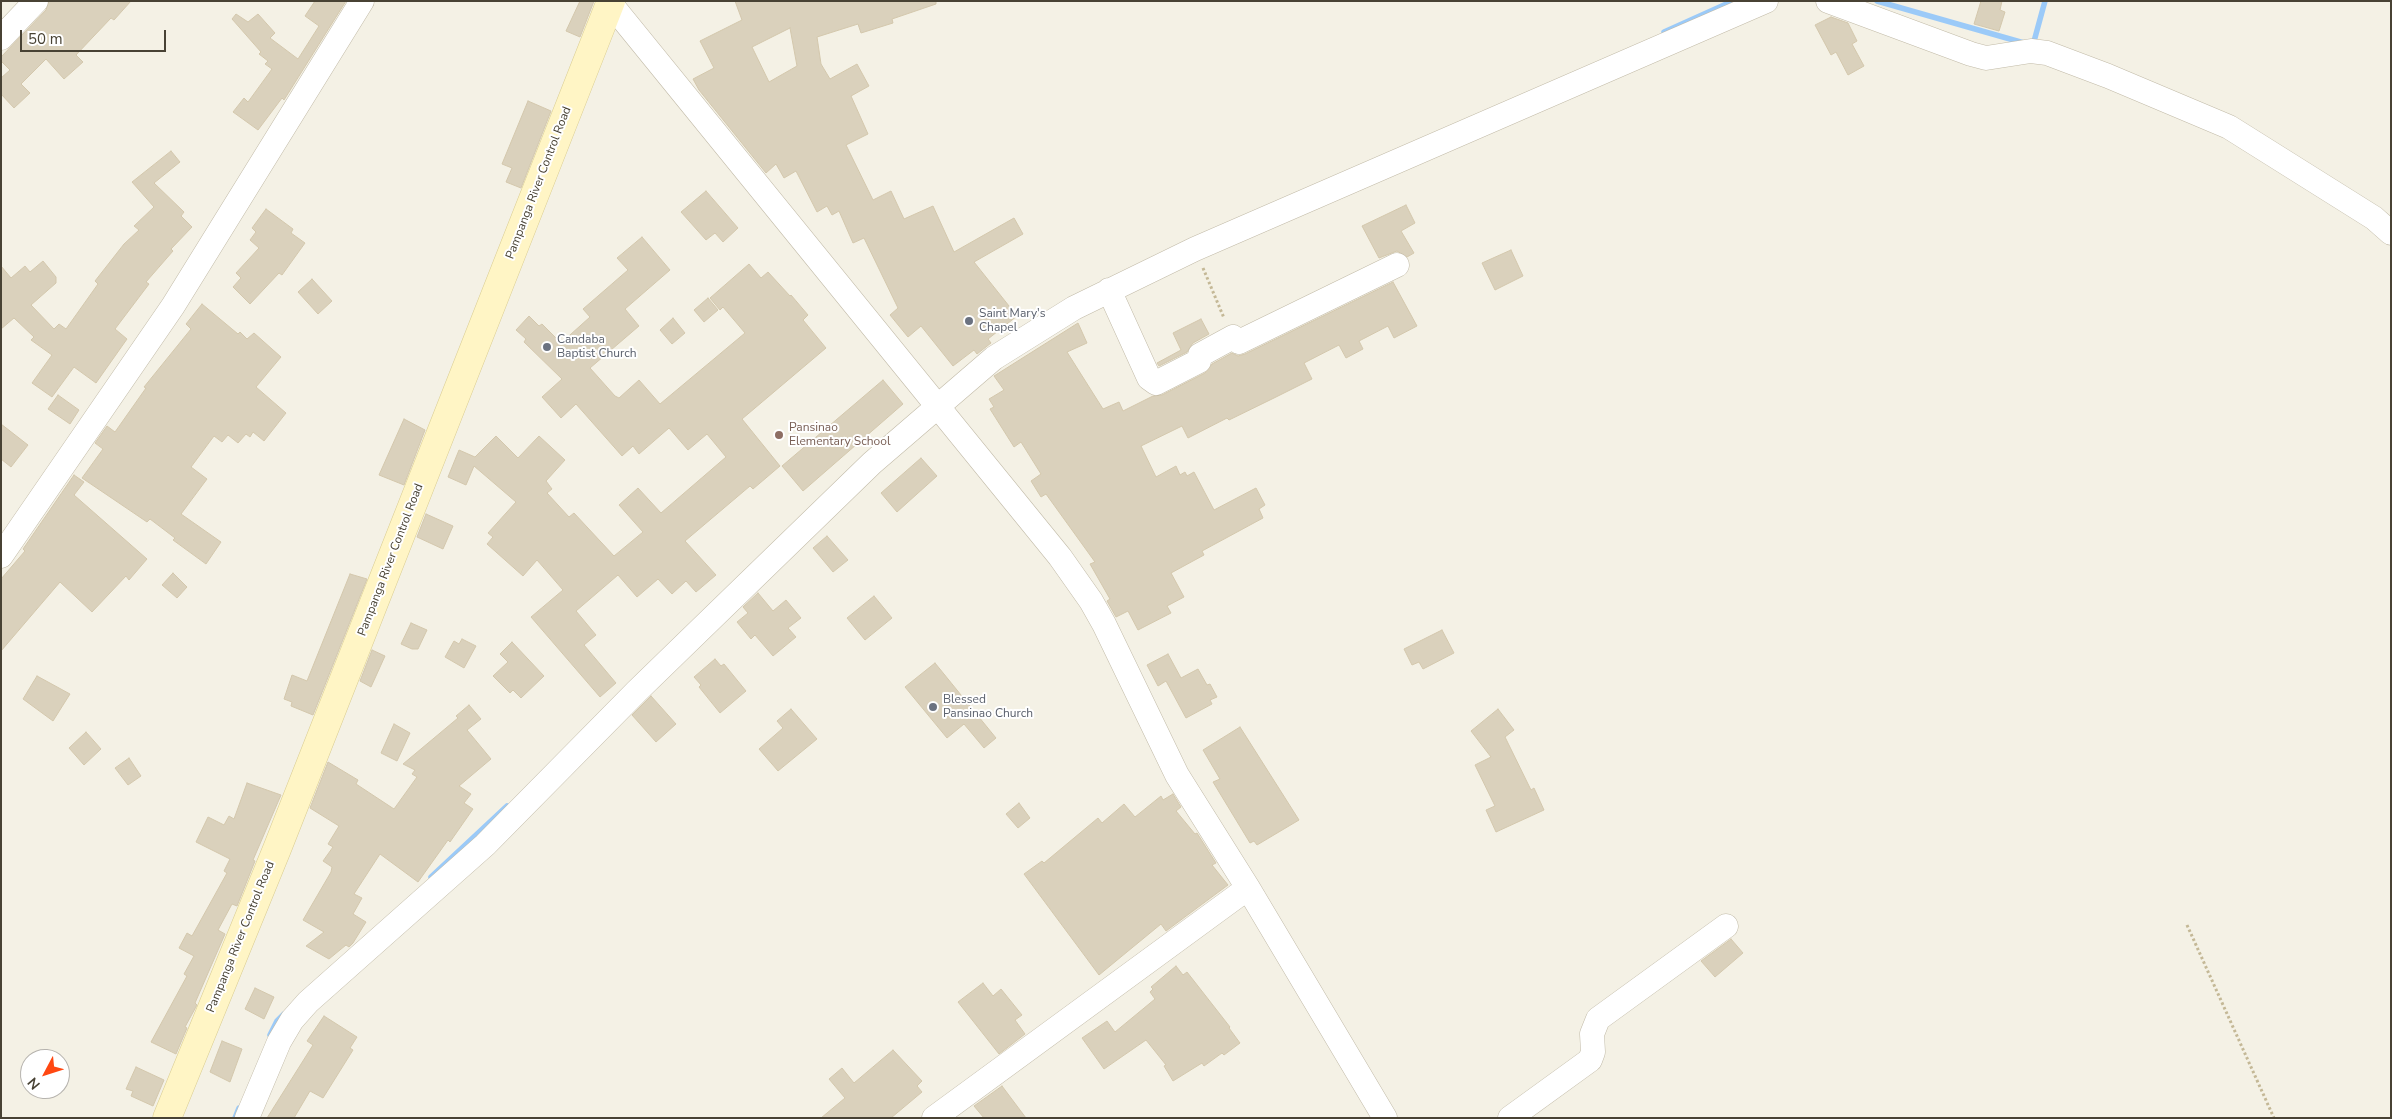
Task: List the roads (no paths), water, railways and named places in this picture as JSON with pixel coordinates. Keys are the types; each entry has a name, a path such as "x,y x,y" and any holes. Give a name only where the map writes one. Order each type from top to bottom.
{"main road":[{"name":"Pampanga River Control Road","path":"167,1118 277,849 610,2"}],"street":[{"path":"1,38 36,1"},
{"path":"1,556 173,306 362,1"},
{"path":"247,1118 279,1042 292,1020 308,1002 485,845 637,691 872,463 994,358 1032,333 1109,290 1195,249 1766,1"},
{"path":"1828,1 1971,54 1986,58 2032,51 2047,53 2108,76 2229,127 2374,218 2391,233"},
{"path":"610,2 1060,557 1091,602 1177,775 1248,888 1385,1118"},
{"path":"1109,290 1153,382 1156,383 1199,361 1200,355 1233,337 1239,342 1397,265"},
{"path":"934,1118 1248,888"},
{"path":"1510,1118 1590,1060 1593,1052 1592,1034 1598,1019 1726,926"}],"waterway":[{"path":"1664,32 1733,1"},
{"path":"1877,1 2024,43"},
{"path":"2033,45 2045,1"},
{"path":"431,877 507,806"},
{"path":"270,1035 277,1021 284,1014"},
{"path":"235,1118 239,1108"}],"place":[{"name":"Saint Mary's Chapel","path":"969,321"},
{"name":"Candaba Baptist Church","path":"547,347"},
{"name":"Pansinao Elementary School","path":"779,435"},
{"name":"Blessed Pansinao Church","path":"933,707"}]}
